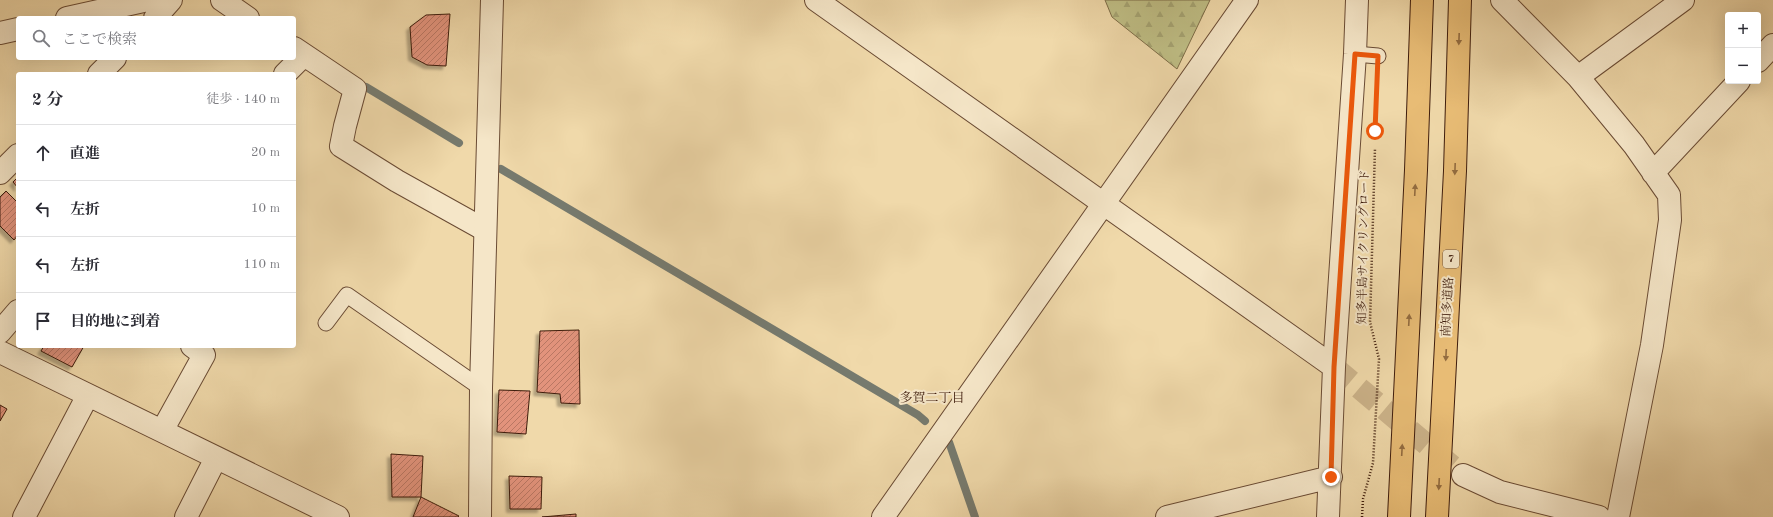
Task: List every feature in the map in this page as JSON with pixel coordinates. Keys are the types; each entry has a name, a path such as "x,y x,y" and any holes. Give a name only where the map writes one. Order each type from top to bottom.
{"highway":[{"path":"1399,517 1416,170 1422,0"},
{"name":"南知多道路","path":"1437,517 1455,171 1460,0"}],"street":[{"path":"77,16 148,0"},
{"path":"157,16 171,0"},
{"path":"222,0 245,16"},
{"path":"480,517 481,388 492,0"},
{"path":"816,0 1104,202 1334,367"},
{"path":"883,517 1247,0"},
{"path":"1328,517 1331,477 1334,367 1355,54 1357,0"},
{"path":"1502,0 1578,76 1634,145 1669,195 1670,220 1652,345 1618,517"},
{"path":"1578,76 1683,0"},
{"path":"0,33 16,29"},
{"path":"1761,58 1773,45"},
{"path":"299,52 355,89 345,126 342,146 397,181 485,230"},
{"path":"101,72 113,60"},
{"path":"286,72 294,60"},
{"path":"1653,173 1736,84"},
{"path":"0,173 16,157"},
{"path":"0,332 16,313"},
{"path":"162,431 204,355 195,348"},
{"path":"0,352 338,517"},
{"path":"24,517 88,395"},
{"path":"186,517 216,458"},
{"path":"1463,475 1500,492 1599,517"},
{"path":"1167,517 1331,477"}],"lane":[{"path":"1355,54 1378,56"},
{"path":"326,322 347,295 481,388"}],"path":[{"name":"知多半島サイクリングロード","path":"1362,517 1363,499 1373,463 1379,359 1370,322 1375,147"}],"green space":[{"path":"1105,0 1210,0 1177,69 1112,17"}],"building":[{"path":"450,14 446,66 427,65 412,57 410,27 426,15"},
{"path":"6,191 16,201 16,238 14,240 0,226 0,197"},
{"path":"579,330 580,404 561,403 560,394 537,392 540,331"},
{"path":"43,348 83,348 72,367 41,351"},
{"path":"499,390 530,391 526,434 497,432"},
{"path":"0,405 7,409 0,421"},
{"path":"391,454 423,456 421,497 392,497"},
{"path":"509,476 542,477 541,509 510,509"},
{"path":"421,497 459,516 413,517"},
{"path":"576,514 576,517 542,517"}],"waterway":[{"path":"366,87 459,143"},
{"path":"501,169 918,415 925,421"},
{"path":"949,442 975,517"}],"tunnel":[{"path":"1334,367 1463,475"}],"district":[{"name":"多賀二丁目","path":"932,398"}],"route":[{"path":"1331,477 1334,367 1355,54 1378,56 1375,131"}]}
